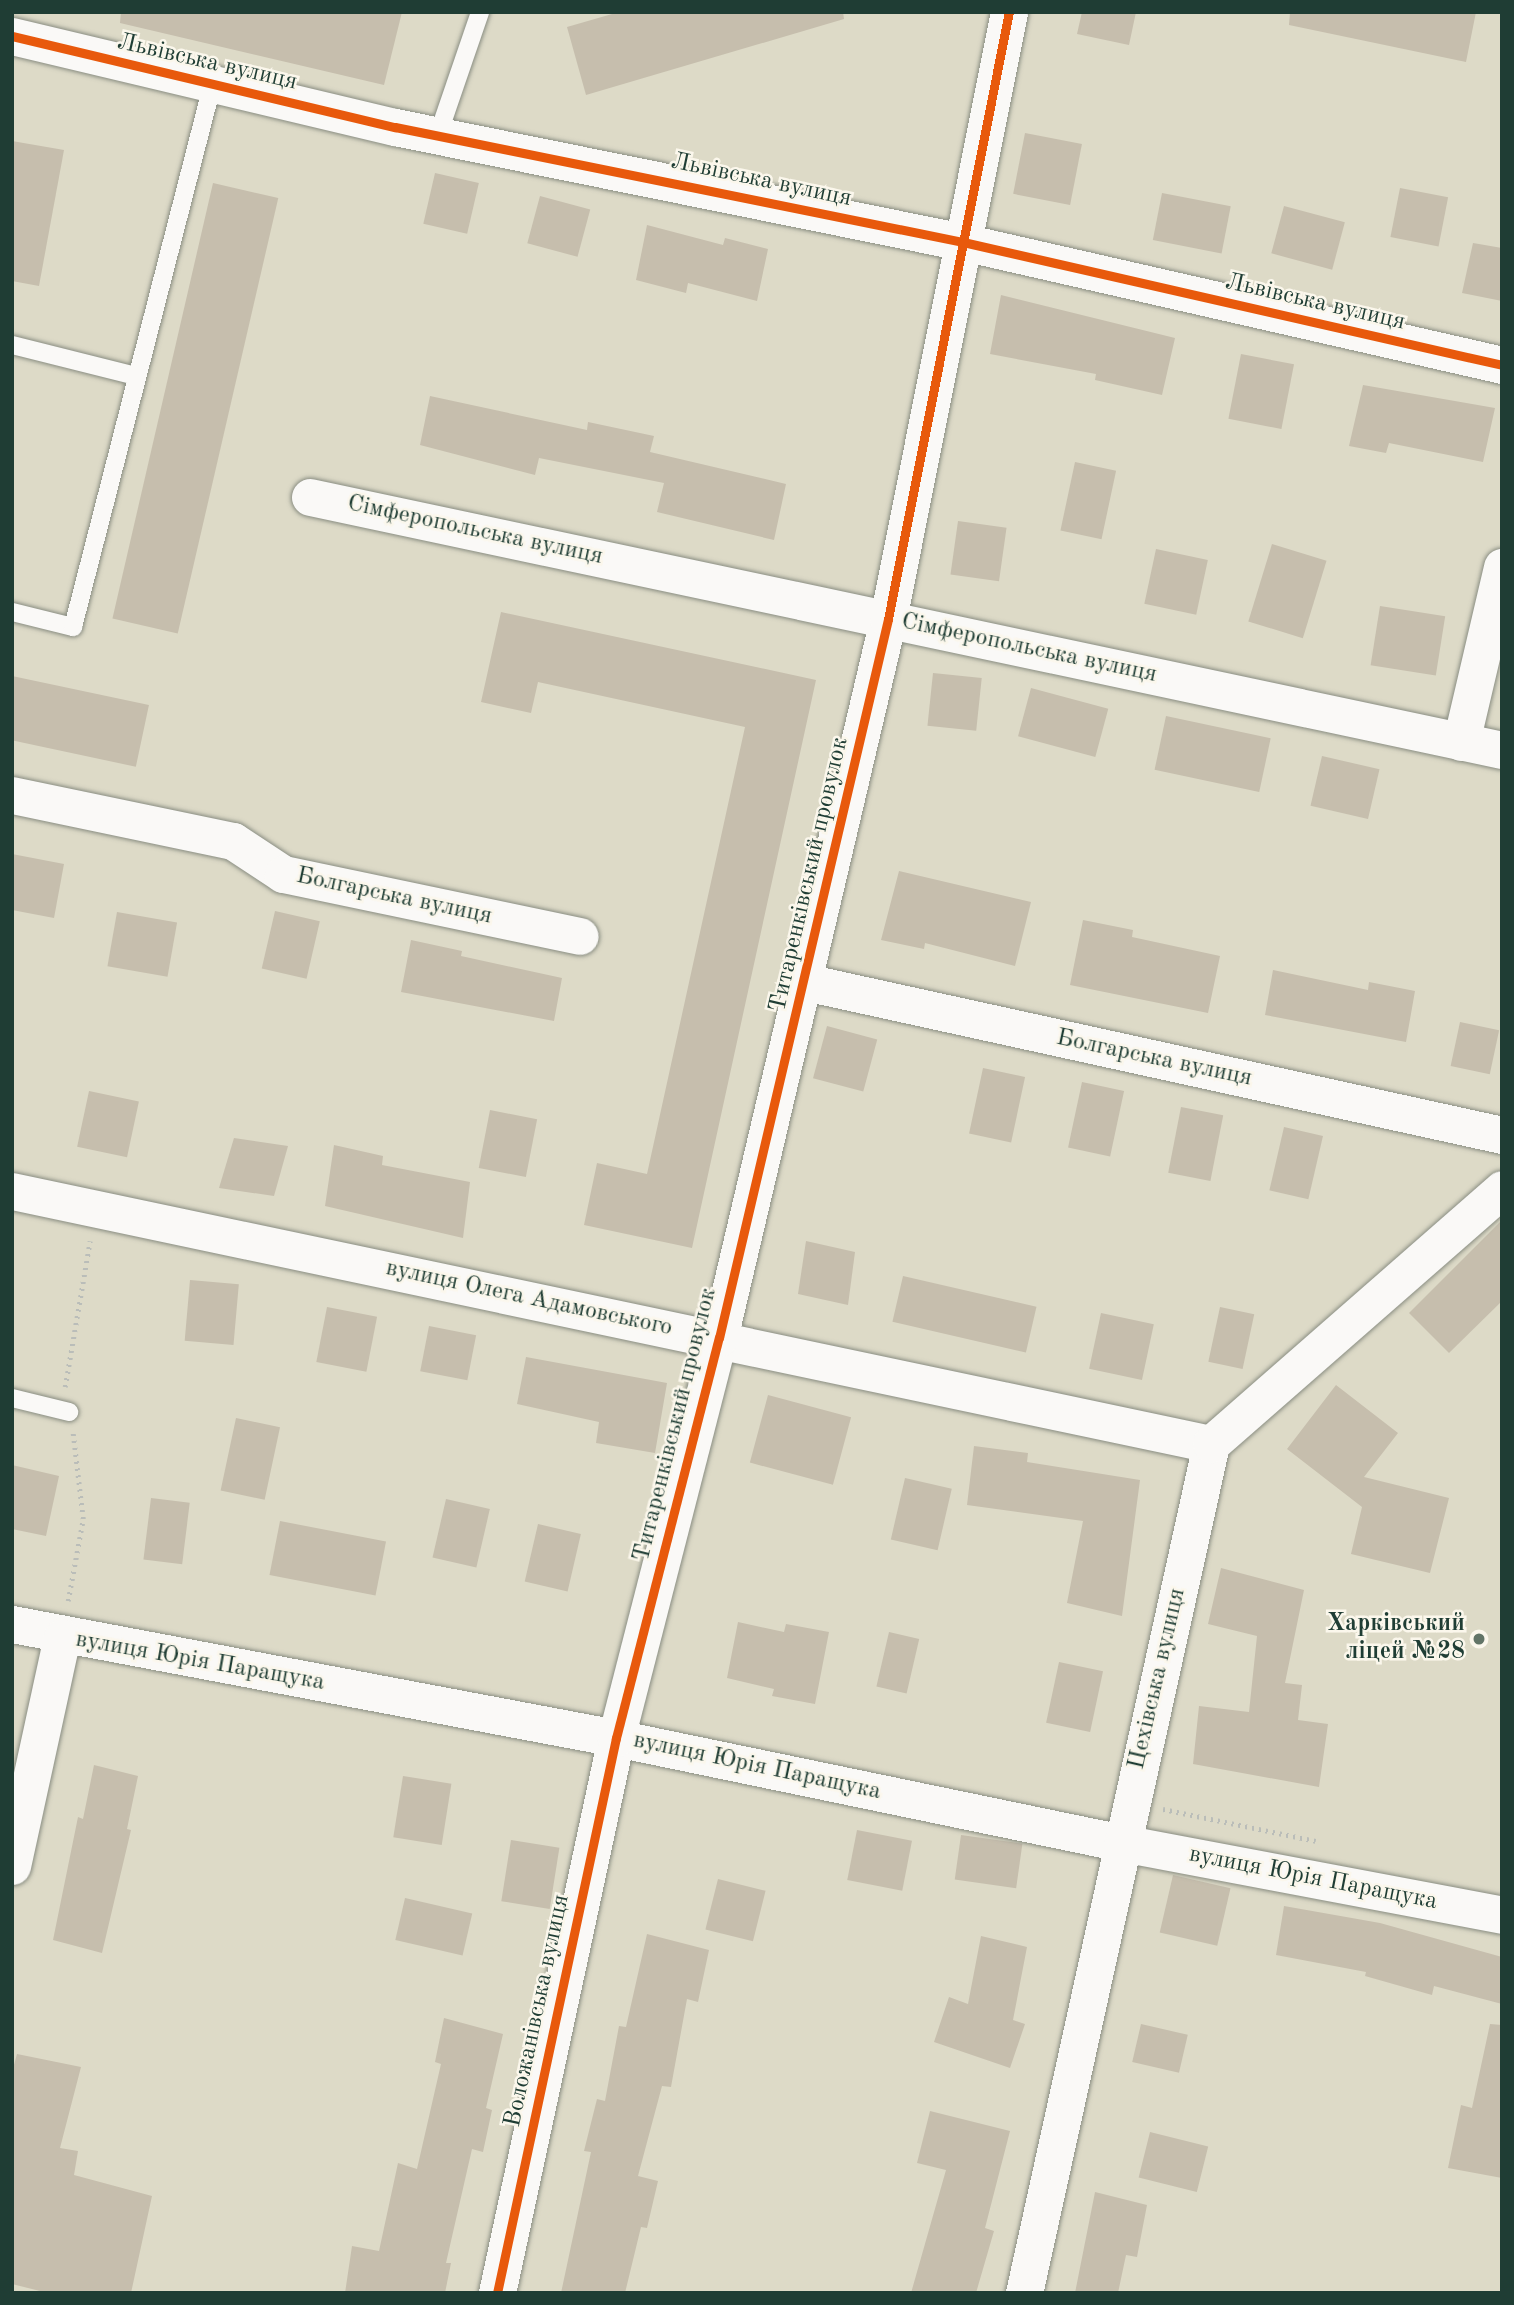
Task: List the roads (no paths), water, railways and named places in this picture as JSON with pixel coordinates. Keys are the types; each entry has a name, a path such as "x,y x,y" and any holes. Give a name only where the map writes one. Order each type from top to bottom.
{"street":[{"name":"Титаренківський провулок","path":"616,1738 719,1338 805,982 888,619 1009,12"},
{"name":"Львівська вулиця","path":"12,36 212,86 963,242 1502,365"},
{"name":"Сімферопольська вулиця","path":"310,497 1502,750"},
{"path":"1461,742 1502,567"},
{"name":"Болгарська вулиця","path":"12,794 233,841 283,874 580,936"},
{"name":"Болгарська вулиця","path":"805,982 1502,1135"},
{"path":"1211,1444 1502,1189"},
{"name":"вулиця Олега Адамовського","path":"12,1191 719,1338 1211,1444"},
{"name":"Цехівська вулиця","path":"1024,2293 1211,1444"},
{"name":"вулиця Юрія Паращука","path":"12,1624 62,1637 616,1738 1122,1843 1502,1915"},
{"path":"12,1866 62,1637"},
{"name":"Воложанівська вулиця","path":"497,2293 616,1738"}],"lane":[{"path":"438,135 480,13"},
{"path":"12,612 73,627 212,86"},
{"path":"12,345 136,376"},
{"path":"12,1398 69,1412"}],"place":[{"name":"Харківський ліцей №28","path":"1479,1639"}]}
